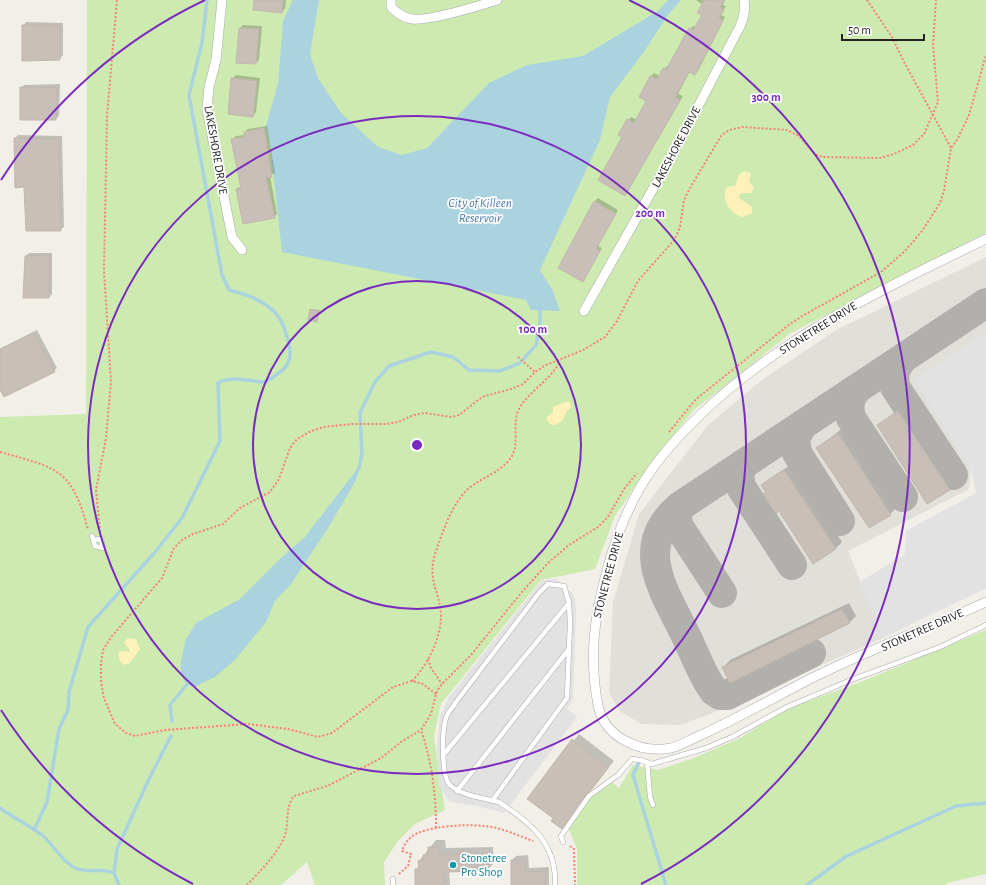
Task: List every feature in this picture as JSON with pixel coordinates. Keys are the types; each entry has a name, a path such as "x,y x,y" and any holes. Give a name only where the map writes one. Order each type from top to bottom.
{"street":[{"name":"LAKESHORE DRIVE","path":"222,0 216,60 208,87 207,110 232,236 242,250"},
{"path":"391,0 391,7 399,15 413,19 461,10 497,0"},
{"name":"LAKESHORE DRIVE","path":"584,311 671,156 738,32 743,22 745,6 744,0"},
{"name":"STONETREE DRIVE","path":"986,239 867,297 829,318 742,378 676,438 636,495 621,527 610,560 595,617 594,677 598,708 604,722 622,739 640,749 671,748 710,730 823,672 986,602"}],"lane":[{"path":"492,801 567,698 569,603 564,586 548,584 539,593 456,702 446,718 444,754 445,772 448,784 457,790 492,801 508,808 536,830 547,845 553,866 555,885"},
{"path":"444,754 569,603"},
{"path":"563,842 561,836 565,828 589,796 618,775 632,759 652,764 706,748 732,737 787,707 852,680 940,647 986,626"},
{"path":"457,790 569,650"},
{"path":"647,762 650,797 653,805"},
{"path":"393,879 393,885"}],"path":[{"path":"0,452 44,464 60,473 71,487 81,504 88,531 93,538 98,536 100,532 96,490 106,438 111,382 111,365 105,310 104,235 107,116 117,0"},
{"path":"867,0 892,37 902,60 950,148"},
{"path":"560,361 554,370 533,390 519,409 517,415 515,449 512,458 503,467 468,490 457,503 449,518 436,552 432,570 432,581 441,615 440,628 421,672 412,681 393,687 332,733 318,737 288,729 247,724 165,730 135,736 126,733 115,724 104,698 101,681 103,650 112,636 162,578 174,548 182,540 193,534 223,524 240,508 270,492 279,479 290,448 297,439 316,429 352,424 374,425 398,422 414,415 425,413 451,417 458,415 482,397 523,384 535,372 546,365 560,361 605,337 617,321 638,281 675,239 680,227 684,200 720,136 729,130 743,127 787,130 799,136 815,154 822,157 880,158 913,145 924,134 933,116 938,98 934,51 936,0"},
{"path":"518,357 535,372"},
{"path":"427,658 431,668 442,684"},
{"path":"247,885 278,848 284,837 290,804 294,796 327,786 345,777 381,758 401,742 421,730 430,714 436,694 423,684 412,681"},
{"path":"421,730 432,775 436,805 436,828"},
{"path":"393,879 408,866 411,854 402,851 406,842 417,833 436,828 483,826 506,830 547,845"},
{"path":"563,842 566,842 574,849 575,885"}],"shaded area":[{"path":"986,257 986,333 915,380 971,469 969,489 848,551 883,638 710,714 680,725 641,724 620,711 609,693 613,602 639,514 708,425 763,379 836,330"},
{"path":"986,333 986,588 883,638 860,582 905,554 906,531 976,493 971,469 915,380"},
{"path":"556,579 574,595 576,610 573,699 567,709 577,717 504,813 479,806 450,802 439,786 437,745 440,716 449,697 542,580"}],"green space":[{"path":"87,0 986,0 986,233 791,333 694,410 650,464 615,516 595,569 541,580 441,704 434,736 445,810 415,824 398,841 384,862 385,885 315,885 307,862 281,885 0,885 0,417 86,414"},
{"path":"986,630 986,874 947,883 946,885 577,885 577,849 568,827 589,798 612,782 619,788 633,765 658,770 694,758 740,738 789,708 858,683"}],"sand":[{"path":"744,171 751,173 749,182 754,187 751,193 742,193 739,195 739,198 752,207 752,213 743,217 734,213 728,206 725,192 727,187 735,186 739,175"},
{"path":"568,401 571,408 567,411 562,421 555,425 550,424 546,418 553,412 553,407"},
{"path":"128,638 136,639 140,649 130,663 124,665 120,661 118,654 121,651 130,652 124,643"}],"water":[{"name":"City of Killeen Reservoir","path":"293,0 319,0 310,54 318,78 341,113 378,147 402,155 427,148 489,83 527,65 583,56 658,11 668,0 681,0 668,15 643,53 610,97 600,140 540,270 553,291 560,311 531,310 526,300 282,252 271,151 266,125 278,84 283,21"},
{"path":"361,464 356,480 328,528 291,584 275,601 266,622 235,660 215,677 194,687 187,685 181,675 181,661 186,639 196,623 240,599 282,557 305,537"}],"building":[{"path":"254,0 283,0 282,13 253,10"},
{"path":"704,0 724,0 720,8 724,10 719,18 723,21 695,75 689,72 675,97 680,100 625,196 598,180 622,137 618,135 627,119 634,123 646,101 639,97 650,76 657,79 663,68 666,70 689,28 693,30 702,15 697,13"},
{"path":"22,25 60,25 60,60 22,61"},
{"path":"239,28 259,29 256,64 236,63"},
{"path":"231,78 257,81 253,117 228,114"},
{"path":"20,87 57,87 56,120 20,120"},
{"path":"264,128 272,177 266,178 275,218 243,224 236,189 241,188 231,139 245,137 244,132"},
{"path":"14,138 59,139 61,231 26,231 24,187 15,188"},
{"path":"594,201 616,214 596,249 600,251 583,282 558,268"},
{"path":"50,255 49,298 23,298 25,256"},
{"path":"310,309 319,311 317,322 308,320"},
{"path":"33,333 55,372 4,397 0,390 0,349"},
{"path":"898,411 950,490 927,504 877,425"},
{"path":"838,433 891,515 869,528 816,448"},
{"path":"784,470 836,549 813,564 779,511 776,514 763,494 766,493 761,485"},
{"path":"842,609 850,623 730,683 722,667"},
{"path":"572,739 608,768 592,789 586,794 562,829 551,821 553,818 527,799"},
{"name":"Stonetree Pro Shop","path":"428,847 439,847 439,855 487,854 487,871 443,872 443,885 415,885 415,869 419,869 418,861 423,860 423,855 428,855"},
{"path":"525,859 525,872 545,871 545,885 511,885 511,860"}],"waterway":[{"path":"34,830 47,802 59,729 68,710 69,692 88,627 156,551 182,518 220,441 218,383 228,379 263,382 271,379 282,370 287,365 289,360 289,342 284,328 275,313 262,302 229,290 222,275 189,95 202,43 207,0"},
{"path":"359,468 362,453 360,413 375,382 389,366 431,352 453,357 469,370 500,371 520,363 536,345 540,323 540,307"},
{"path":"172,721 170,705 189,682"},
{"path":"119,885 114,873 117,849 149,779 171,736"},
{"path":"639,762 633,775 666,885"},
{"path":"807,885 845,857 956,806 986,803"},
{"path":"0,808 42,835 62,857 75,868 80,870 109,871 114,873"}],"taxiway":[{"path":"811,653 727,695 720,695 714,691 702,671 662,587 657,570 655,554 657,538 665,523 679,507 986,303"},
{"path":"901,360 894,373 895,387 953,475"},
{"path":"857,389 850,402 851,418 903,497"},
{"path":"802,425 795,439 797,453 840,521"},
{"path":"743,464 739,475 741,487 792,565"},
{"path":"679,507 676,514 679,527 722,593"}],"place":[{"name":"Stonetree Pro Shop","path":"453,865"}]}
